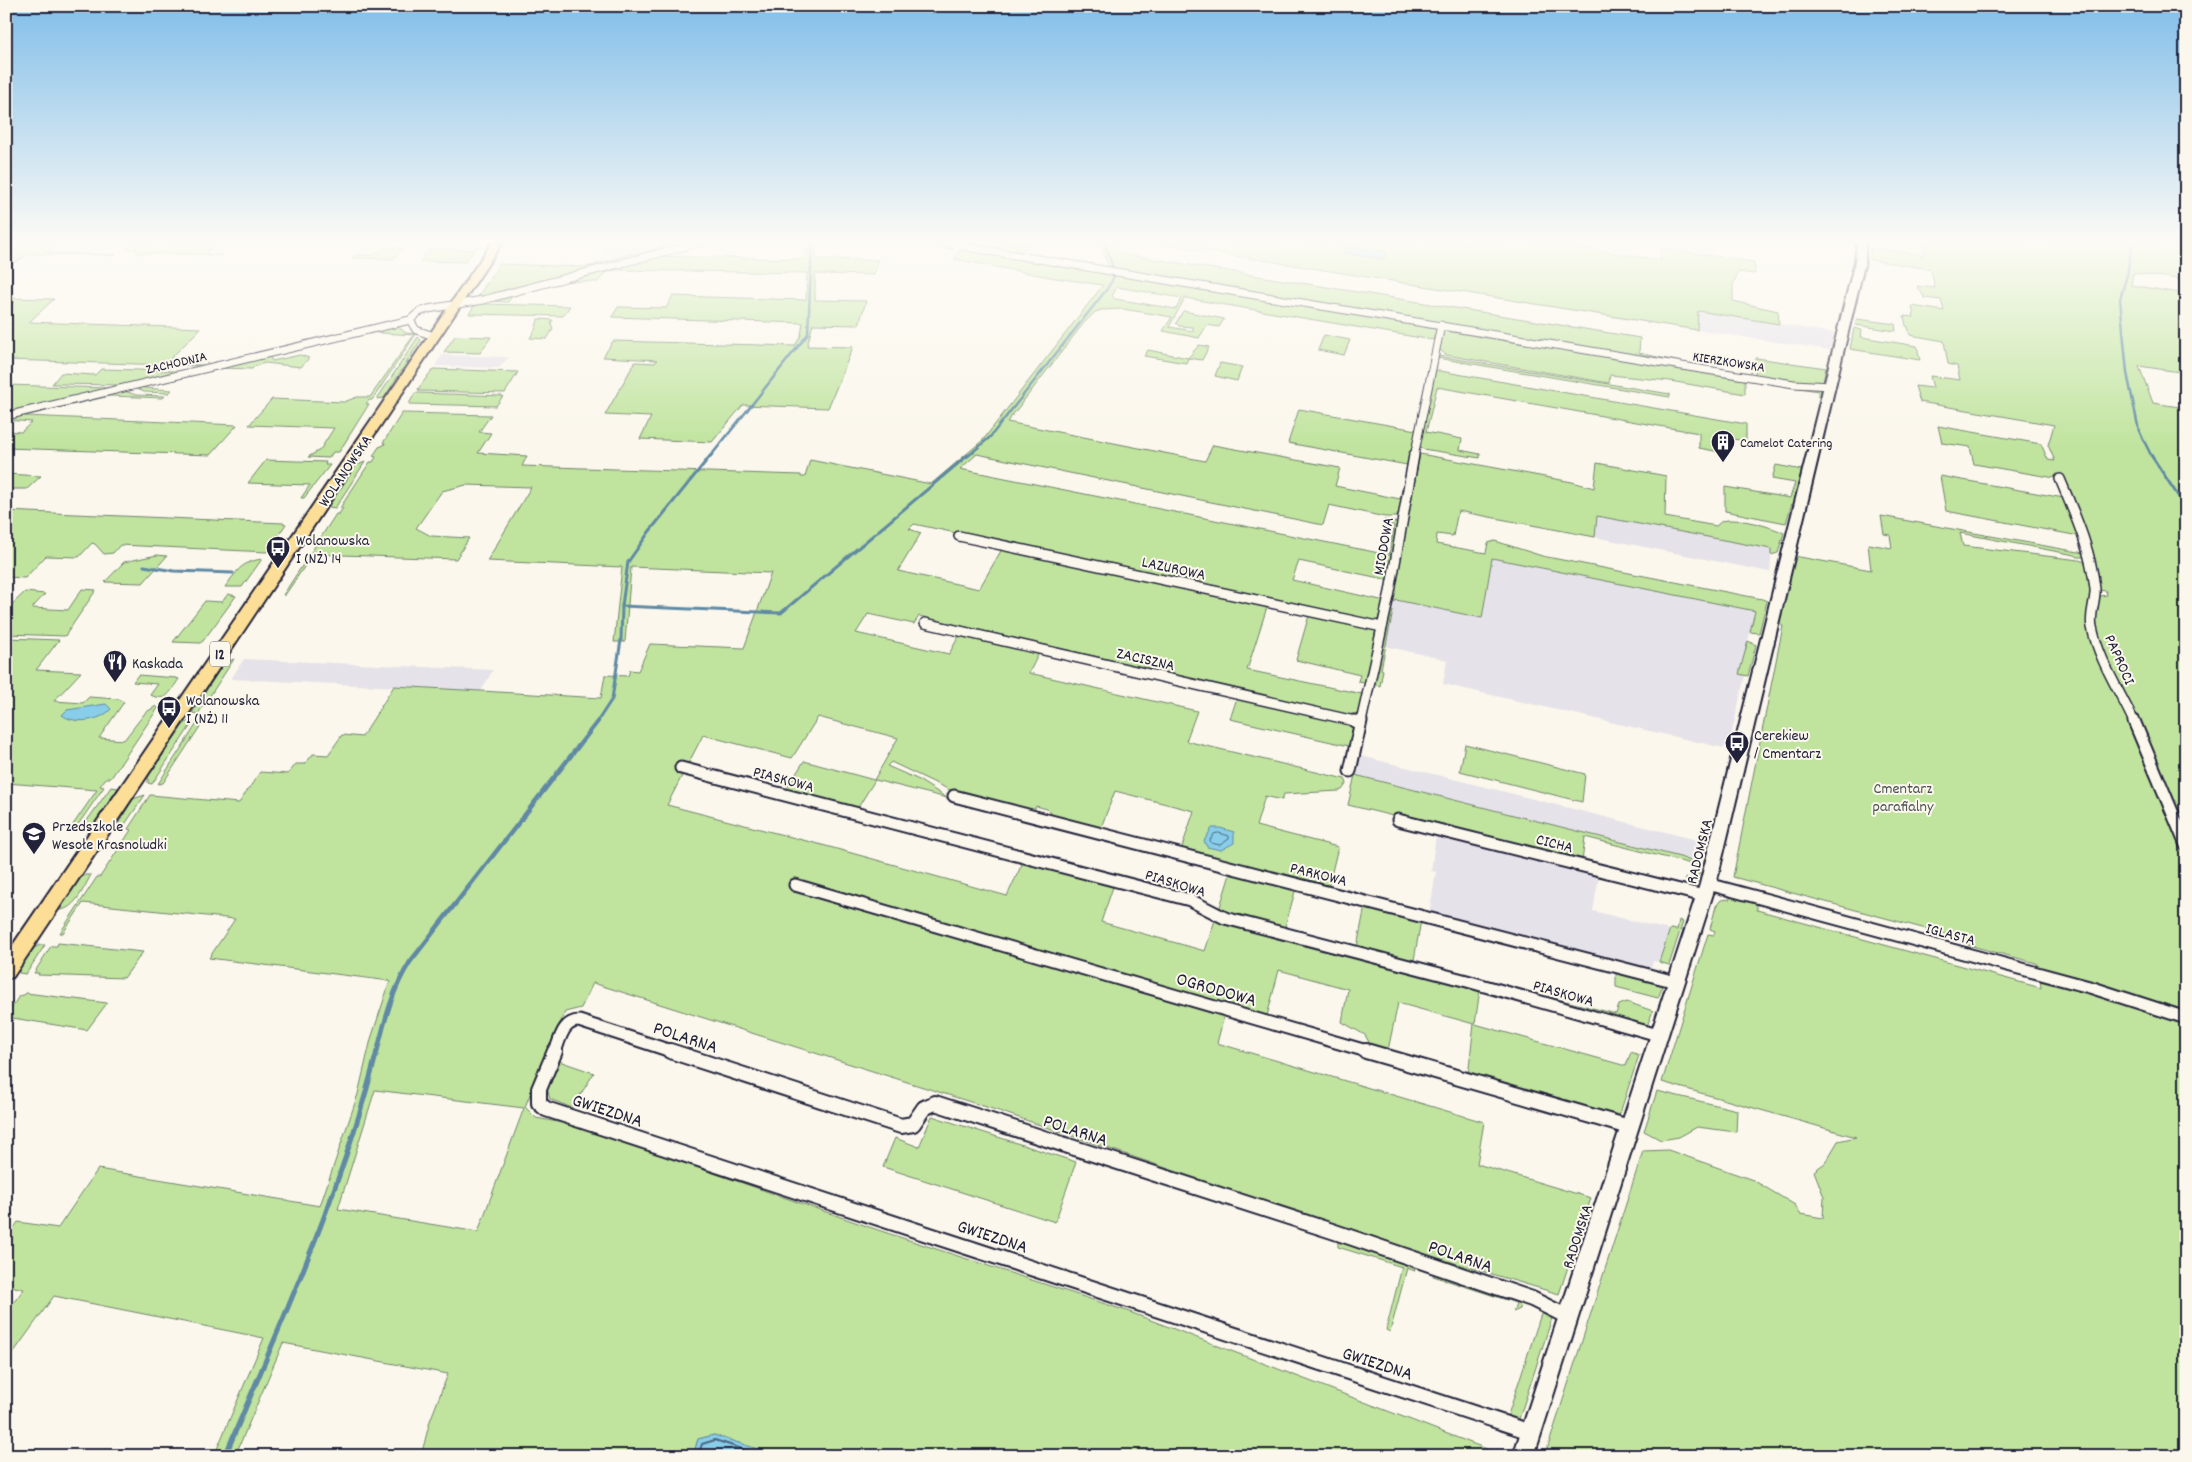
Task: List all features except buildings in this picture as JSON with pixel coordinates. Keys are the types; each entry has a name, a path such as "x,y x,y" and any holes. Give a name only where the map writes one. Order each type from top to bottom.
{"main road":[{"name":"WOLANOWSKA","path":"6,971 450,311"}],"street":[{"name":"ZACHODNIA","path":"6,416 410,320 415,314 421,311"},
{"name":"KIERZKOWSKA","path":"1352,311 1759,379 1831,386"},
{"name":"RADOMSKA","path":"1524,1456 1706,890 1848,311"},
{"path":"410,320 411,325 417,331 434,336"},
{"name":"MIODOWA","path":"1350,771 1382,627 1441,326"},
{"name":"PAPROCI","path":"2060,479 2085,540 2095,591 2092,602 2091,625 2095,640 2102,658 2128,708 2186,845"},
{"name":"LAZUROWA","path":"959,536 1382,627"},
{"name":"ZACISZNA","path":"925,623 1360,722"},
{"name":"PIASKOWA","path":"681,768 1190,900 1225,918 1467,981 1658,1035"},
{"name":"PARKOWA","path":"954,796 1676,982"},
{"name":"CICHA","path":"1398,820 1706,890"},
{"name":"OGRODOWA","path":"795,885 1629,1127"},
{"name":"IGLASTA","path":"1706,890 2093,988 2186,1018"},
{"name":"GWIEZDNA","path":"579,1021 572,1020 566,1025 539,1089 537,1100 546,1108 1531,1432"},
{"name":"POLARNA","path":"579,1021 901,1126 909,1127 913,1125 921,1110 928,1104 935,1104 1342,1234 1532,1299 1568,1316"}],"shaded area":[{"path":"1698,311 1834,333 1830,350 1697,330"},
{"path":"442,355 509,357 499,368 435,366"},
{"path":"1597,516 1772,549 1770,572 1595,537"},
{"path":"1492,558 1755,611 1740,674 1745,675 1730,741 1726,743 1724,748 1443,684 1447,660 1385,646 1395,600 1482,618"},
{"path":"244,659 493,670 481,691 231,679"},
{"path":"1361,756 1701,841 1695,865 1354,780"},
{"path":"1436,835 1599,876 1593,911 1669,930 1659,962 1653,961 1650,972 1429,915 1436,872 1431,871"}],"green space":[{"path":"6,311 41,311 29,322 201,328 165,364 204,365 227,360 203,366 6,360 6,328 13,323 6,322"},
{"path":"471,311 566,311 563,316 469,314"},
{"path":"615,311 863,311 859,325 813,324 807,346 853,347 828,408 743,405 712,442 640,439 651,417 605,415 635,362 655,363 657,360 603,357 613,341 795,346 801,335 803,323 612,317"},
{"path":"1083,311 1097,311 1083,324 1007,422 1205,461 1213,445 1340,468 1335,486 1400,499 1402,489 1404,489 1399,513 1396,517 1385,517 1329,505 1323,525 977,454 960,469 1389,555 1394,526 1384,520 1398,523 1389,580 1299,561 1292,580 1385,601 1377,621 1372,622 914,524 909,529 921,533 898,571 979,589 1002,549 1267,607 1247,670 1362,694 1358,717 919,616 914,624 868,614 856,633 949,654 960,634 1039,653 1029,673 1197,711 1186,741 1345,779 1347,783 1339,791 1284,794 1282,800 1265,796 1256,826 1338,847 1328,888 1181,850 1194,811 1115,791 1100,830 1057,819 1047,809 1036,806 1033,812 950,790 891,762 887,766 917,779 947,798 875,780 857,809 785,791 804,761 874,780 898,738 818,717 792,758 703,735 667,805 826,846 1007,896 1023,862 1113,887 1101,922 1205,951 1215,920 1388,965 1399,970 1412,971 1480,989 1475,1024 1626,1066 1631,1052 1639,1055 1618,1119 1468,1076 1474,1024 1398,1003 1388,1050 1371,1046 1365,1035 1342,1022 1348,989 1279,970 1267,1016 1227,1005 1217,1043 1484,1122 1477,1164 1591,1198 1559,1294 1377,1240 996,1110 593,983 581,1008 565,1012 525,1107 536,1118 563,1123 633,1145 881,1231 1127,1311 1505,1456 902,1456 891,1452 898,1456 770,1456 769,1453 714,1435 698,1439 693,1456 421,1456 430,1421 448,1374 283,1343 235,1456 214,1456 264,1338 54,1296 6,1363 6,1312 24,1289 6,1285 6,1238 18,1222 58,1228 98,1169 320,1206 358,1094 371,1039 390,981 209,958 235,919 83,903 63,933 60,933 131,830 128,829 150,795 239,803 260,772 288,774 296,764 305,764 313,754 328,755 342,735 362,737 394,686 601,698 605,675 628,676 630,670 638,671 650,644 744,648 771,573 631,567 625,642 614,642 622,567 487,561 531,487 466,485 442,491 416,528 431,536 469,538 456,559 313,554 285,595 283,595 336,514 339,514 343,508 340,508 370,462 373,462 376,457 373,456 379,447 384,445 385,443 383,443 402,413 491,415 479,432 491,433 478,453 527,456 522,466 801,475 801,477 805,477 810,460 931,484 983,440","holes":["375,1090 524,1108 478,1232 338,1209"]},
{"path":"1137,311 1178,311 1169,327 1193,331 1193,327 1179,326 1176,323 1183,311 1224,319 1219,327 1207,325 1199,338 1163,331 1172,317"},
{"path":"1263,311 1475,311 1640,338 1639,353 1681,362 1681,364 1437,328 1433,340"},
{"path":"1580,311 1698,311 1697,330"},
{"path":"1699,311 1778,311 1779,324"},
{"name":"Cmentarz parafialny","path":"1913,311 2186,311 2186,373 2139,366 2153,403 2186,408 2186,834 2172,797 2131,707 2124,709 2186,860 2186,1010 2038,970 2036,963 1968,945 1967,940 1733,877 1783,626 1779,624 1794,556 1871,570 1868,544 1892,548 1890,535 1884,534 1881,516 2084,553 2085,557 2078,557 1960,533 1963,546 2079,560 2087,563 2098,601 2100,596 2107,595 2106,591 2098,590 2079,536 1946,511 1940,476 2064,498 2055,478 1974,464 1970,447 1942,443 1938,426 2041,444 2048,460 2055,461 2048,445 2054,425 1920,402 1915,386 1933,388 1930,376 1960,380 1957,366 1948,364 1944,341 1910,335 1904,316 1914,317"},
{"path":"538,319 553,320 551,323 553,329 547,339 530,338 536,328"},
{"path":"1857,319 1895,324 1896,331 1855,325"},
{"path":"397,326 406,333 416,334 372,400 369,400 366,404 369,404 339,452 333,452 329,458 308,457 320,450 334,428 249,425 272,399 344,402 357,397 370,397 414,335 366,332"},
{"path":"1854,328 1862,330 1861,337 1917,346 1920,360 1850,349"},
{"path":"1447,329 1821,389 1820,397 1818,397 1818,391 1745,379 1745,394 1670,381 1610,375 1609,383 1446,355 1439,349 1443,331"},
{"path":"1324,335 1350,340 1344,355 1318,350"},
{"path":"455,336 491,337 480,353 444,352"},
{"path":"418,337 421,340 384,398 377,399"},
{"path":"1199,345 1209,347 1202,360 1188,358"},
{"path":"1148,350 1188,358 1186,363 1144,356"},
{"path":"269,355 272,361 300,355 309,358 301,367 265,363 252,369 219,368 145,386 144,388 172,390 169,393 144,392 137,389 138,387"},
{"path":"1438,356 1670,394 1670,397 1437,358"},
{"path":"1756,358 1826,368 1823,382 1799,382 1728,370 1755,374"},
{"path":"1220,363 1242,367 1237,381 1215,376"},
{"path":"101,369 178,372 121,385 52,384 61,373 95,375"},
{"path":"433,369 518,372 505,393 419,391 418,389"},
{"path":"1434,370 1746,424 1746,441 1720,437 1720,452 1699,448 1699,433 1437,387 1426,432 1462,439 1460,450 1480,454 1480,458 1423,449 1419,447"},
{"path":"6,385 110,388 14,412 6,412"},
{"path":"122,390 136,395 165,396 163,398 110,396 25,416 237,425 210,455 6,448 6,431 21,432 32,422 6,420 6,418"},
{"path":"415,393 503,396 496,406 409,404"},
{"path":"1299,409 1416,430 1406,481 1404,481 1407,465 1288,443"},
{"path":"1420,454 1572,482 1594,488 1597,463 1666,476 1665,517 1716,526 1722,521 1745,521 1784,533 1778,553 1771,555 1771,549 1597,516 1595,537 1458,511 1453,536 1437,534 1436,544 1486,553 1488,543 1495,541 1542,556 1762,599 1767,601 1759,633 1750,632 1755,611 1492,558 1482,618 1396,600 1395,602 1391,601"},
{"path":"266,460 326,462 325,465 330,465 304,498 301,498 310,485 248,483"},
{"path":"365,462 335,508 329,507 328,505 355,466"},
{"path":"1776,465 1802,470 1786,523 1725,511 1725,487 1790,498 1795,483 1772,479"},
{"path":"6,474 41,476 27,489 6,489"},
{"path":"6,511 286,524 267,552 120,545 113,553 104,554 92,543 79,557 46,556 25,578 6,577"},
{"path":"157,555 167,556 143,583 105,582 124,562"},
{"path":"262,559 242,587 225,587 244,565"},
{"path":"82,589 96,590 65,636 6,634 6,610 25,592 45,594 32,608 68,610"},
{"path":"228,594 236,596 203,641 200,643 173,642 205,601 222,602"},
{"path":"1389,610 1393,611 1381,669 1383,670 1380,686 1376,685 1374,680"},
{"path":"1309,615 1376,629 1366,682 1358,681 1360,675 1296,660"},
{"path":"6,638 59,640 36,670 81,672 54,701 83,703 89,697 118,699 124,702 99,738 124,740 145,713 156,706 158,708 111,778 106,778 100,786 104,787 75,829 70,829 97,790 6,783"},
{"path":"1748,641 1756,645 1748,676 1739,674"},
{"path":"234,659 198,714 192,713 223,664"},
{"path":"138,675 179,679 168,695 156,697 150,695 158,684 133,682"},
{"path":"1237,698 1354,725 1356,726 1349,748 1349,746 1230,719"},
{"path":"187,722 193,722 152,784 148,783 148,777 182,726"},
{"path":"198,722 203,722 163,783 158,784"},
{"path":"1465,744 1585,774 1582,802 1460,771"},
{"path":"1355,775 1680,857 1701,865 1697,882 1685,880 1686,878 1692,879 1695,865 1585,837 1582,862 1348,805"},
{"path":"111,787 118,788 93,826 88,829 81,829"},
{"path":"145,795 121,830 115,829 133,799"},
{"path":"1231,871 1296,888 1285,927 1219,910"},
{"path":"85,875 91,875 78,897 70,906 59,910 78,880"},
{"path":"1731,894 1757,901 1757,910 2041,988 2040,979 2181,1019 2186,1024 2186,1456 1545,1456 1643,1151 1668,1150 1753,1180 1795,1205 1800,1214 1823,1218 1824,1197 1814,1171 1825,1163 1838,1141 1856,1137 1662,1082 1708,934 1714,935 1715,931 1710,929 1716,906 1721,900 1730,899"},
{"path":"1365,906 1421,920 1414,960 1357,947"},
{"path":"1679,920 1683,922 1669,965 1659,962 1670,929 1677,930"},
{"path":"58,943 143,952 124,978 38,975 39,973 34,973 51,946 57,946"},
{"path":"45,945 26,974 19,973 19,969 34,948"},
{"path":"1616,971 1664,983 1658,998 1616,987"},
{"path":"1492,982 1616,1014 1619,1005 1627,1002 1653,1011 1647,1026"},
{"path":"26,993 107,1003 87,1030 6,1017 19,996"},
{"path":"556,1060 594,1073 572,1108 550,1099 547,1088"},
{"path":"1657,1091 1737,1110 1736,1132 1697,1127 1679,1137 1661,1140 1644,1131"},
{"path":"932,1116 1076,1162 1055,1222 883,1167 895,1138 919,1147"},
{"path":"1340,1241 1413,1265 1415,1271 1407,1268 1390,1332 1386,1330 1402,1267 1338,1247 1338,1242"},
{"path":"1434,1272 1519,1300 1521,1302 1520,1309 1513,1312 1516,1303 1433,1276"},
{"path":"1542,1311 1553,1315 1518,1422 1508,1415"}],"water":[{"path":"106,704 111,709 95,719 81,721 62,715 67,710"},
{"path":"1212,828 1234,832 1234,843 1221,850 1207,847 1204,841"},
{"path":"714,1435 770,1453 770,1456 693,1456 698,1439"}],"waterway":[{"path":"710,457 808,334 809,311"},
{"path":"967,457 990,437 1089,311"},
{"path":"2121,311 2127,373 2139,431 2151,455"},
{"path":"622,606 628,562 649,532 711,455"},
{"path":"622,606 781,613 968,455"},
{"path":"2151,455 2186,508"},
{"path":"144,566 174,571 233,573"},
{"path":"597,722 612,699 621,640 622,606"},
{"path":"377,1052 386,1017 398,983 410,962 598,721"},
{"path":"225,1456 328,1206 363,1103 377,1051"}],"place":[{"name":"Camelot Catering","path":"1723,463"},
{"name":"Wolanowska I (NŻ) 14","path":"278,569"},
{"name":"Kaskada","path":"115,683"},
{"name":"Wolanowska I (NŻ) 11","path":"169,729"},
{"name":"Cerekiew / Cmentarz","path":"1737,764"},
{"name":"Przedszkole Wesołe Krasnoludki","path":"34,855"}]}
